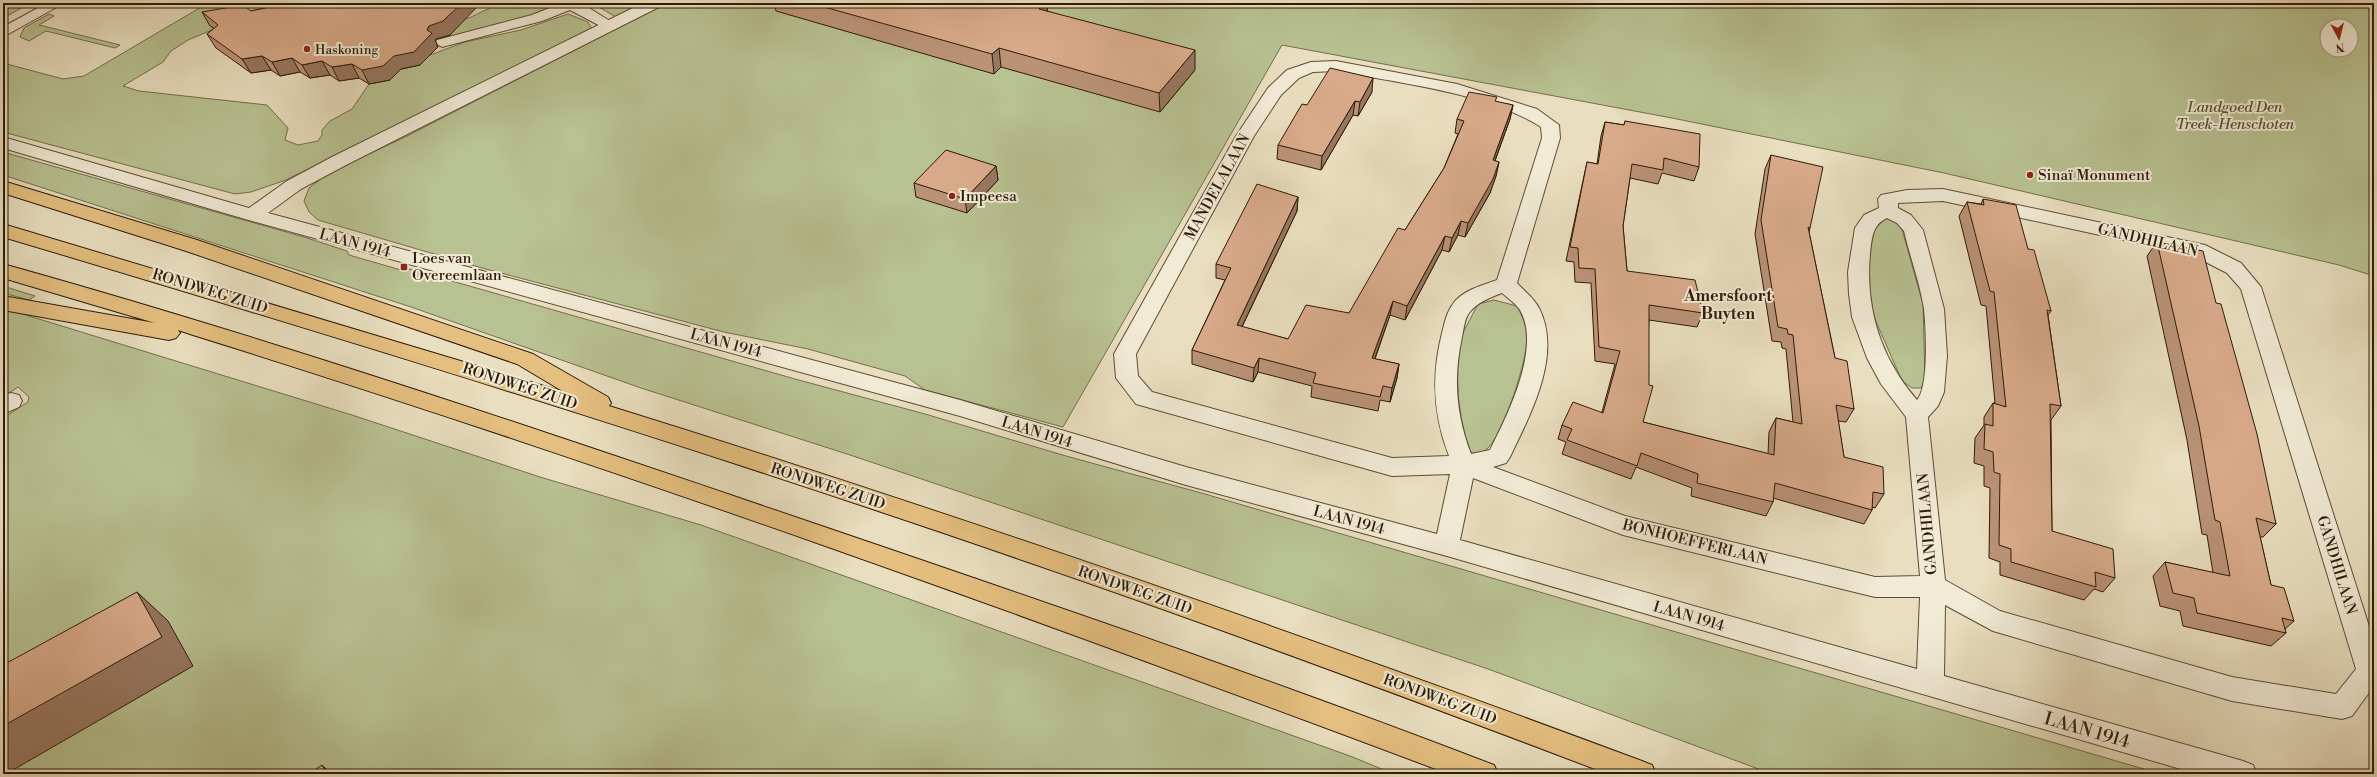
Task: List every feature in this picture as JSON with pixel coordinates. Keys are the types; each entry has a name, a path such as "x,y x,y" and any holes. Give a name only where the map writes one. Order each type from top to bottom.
{"main road":[{"path":"3,186 190,245 526,359 636,423"},
{"name":"RONDWEG ZUID","path":"3,230 393,346 636,423 900,510 1195,611 1549,738 1642,774"},
{"path":"3,271 264,349 870,551 1214,673 1484,774"},
{"path":"3,303 264,349"}],"street":[{"path":"252,215 294,185 339,161 655,3"},
{"name":"MANDELALAAN","path":"1336,66 1457,89 1531,113 1550,125 1551,138 1506,284 1529,309 1537,334 1535,360 1526,396 1498,457 1464,465 1392,467 1144,398 1127,378 1125,354 1245,136 1274,92 1293,74 1311,67 1336,66"},
{"name":"LAAN 1914","path":"3,142 252,215 662,325 960,408 1186,476 1447,546 2244,774"},
{"name":"GANDHILAAN","path":"1889,211 1888,199 1907,196 1943,195 2198,250 2234,268 2251,287 2370,671 2342,707 2232,689 1993,620 1933,586 1917,415"},
{"path":"1889,211 1904,219 1913,230 1934,309 1936,356 1933,392 1930,400 1917,415 1891,384 1873,351 1862,319 1856,273 1864,225 1876,214 1889,211"},
{"path":"1447,546 1464,465 1455,443 1444,398 1446,358 1459,311 1477,296 1506,284"},
{"name":"BONHOEFFERLAAN","path":"1464,465 1534,493 1623,525 1875,587 1933,586"},
{"path":"1930,685 1933,586"}],"lane":[{"path":"3,33 57,3"},
{"path":"442,43 537,18 573,4 611,26"}],"green space":[{"path":"3,3 31,3 3,18"},
{"path":"208,3 301,3 212,30 188,40 171,51 163,62 123,86 139,91 267,105 288,128 285,140 298,145 318,141 322,135 322,130 330,121 352,109 369,84 401,69 420,65 430,55 465,42 521,30 568,14 588,22 592,29 286,180 251,192 235,194 3,132 3,63 63,79 84,76"},
{"path":"500,3 563,3 526,17 426,43 430,39 449,36 458,26 457,19 469,18"},
{"path":"592,3 645,3 616,17"},
{"name":"Landgoed Den Treek-Henschoten","path":"667,3 2374,3 2374,276 2339,265 1944,173 1672,118 1282,45 1063,427 925,390 905,376 808,349 724,332 482,268 318,220 309,212 304,201 309,188 330,172 405,137"},
{"path":"49,14 54,16 39,25 120,45 115,48 46,31 29,41 20,37 24,28"},
{"path":"3,152 304,237 347,251 349,255 401,270 410,269 795,379 925,414 1066,456 1205,494 2161,774 1772,774 1488,669 847,454 641,388 411,307 3,175"},
{"path":"1885,218 1895,220 1901,226 1923,304 1925,380 1921,388 1912,388 1902,381 1874,317 1867,277 1873,228"},
{"path":"3,286 35,296 29,300 3,293"},
{"path":"1494,300 1517,306 1526,329 1526,349 1514,396 1501,427 1488,448 1475,455 1466,447 1458,411 1454,377 1458,342 1478,304"},
{"path":"3,308 352,415 540,477 701,525 1350,756 1394,774 3,774 3,418 28,402 29,397 18,387 3,397"}],"building":[{"path":"276,3 462,3 443,21 429,26 427,30 432,33 414,52 394,56 383,66 362,70 352,64 332,67 322,61 302,65 292,58 272,62 262,56 242,59 207,34 218,25 202,12 243,5 251,11 270,7"},
{"path":"810,3 1045,3 1039,9 1195,50 1159,93 999,48 992,54"},
{"path":"1330,68 1373,78 1360,102 1355,101 1322,156 1278,145 1302,104 1307,105"},
{"path":"1469,92 1497,97 1495,101 1513,105 1493,160 1499,162 1493,179 1468,223 1461,221 1452,238 1445,236 1407,306 1393,301 1372,358 1399,364 1392,388 1383,386 1380,397 1313,383 1316,373 1259,358 1254,368 1192,350 1231,268 1216,264 1257,184 1298,197 1237,325 1288,339 1306,305 1349,313 1398,228 1405,230 1444,168 1464,121 1457,119"},
{"path":"1625,121 1700,134 1699,167 1664,158 1663,170 1632,164 1623,226 1627,271 1695,280 1703,313 1649,305 1649,385 1653,386 1643,422 1774,455 1776,418 1802,424 1793,335 1788,334 1787,329 1778,327 1761,220 1771,155 1823,167 1810,228 1808,227 1835,358 1847,361 1854,409 1836,405 1844,457 1883,467 1884,494 1873,492 1872,510 1775,483 1773,502 1697,483 1698,474 1641,453 1637,466 1567,440 1572,429 1562,425 1573,402 1603,413 1620,351 1599,347 1595,269 1579,268 1578,248 1570,247 1587,162 1598,164 1605,122 1624,125"},
{"path":"946,150 996,166 965,199 914,183"},
{"path":"1983,199 2016,205 2028,249 2034,250 2051,311 2047,310 2061,406 2050,404 2052,531 2113,549 2115,578 2095,572 2096,587 2011,562 2011,549 1999,545 2000,474 1994,472 1993,452 1984,449 1985,424 1993,426 1993,403 2006,407 1994,292 1990,291 1967,202 1984,205"},
{"path":"2157,242 2203,251 2216,303 2221,304 2257,434 2276,524 2256,518 2271,585 2284,588 2294,621 2282,618 2286,633 2197,613 2194,598 2173,593 2165,562 2230,576 2220,522 2215,520 2199,426"},
{"path":"137,592 162,637 3,726 3,665"},
{"path":"322,765 327,774 309,774"}],"place":[{"name":"Haskoning","path":"307,49"},
{"name":"Sinaï Monument","path":"2030,175"},
{"name":"Impeesa","path":"952,196"},
{"name":"Loes van Overeemlaan","path":"404,267"}],"district":[{"name":"Amersfoort Buyten","path":"1728,304"}]}
